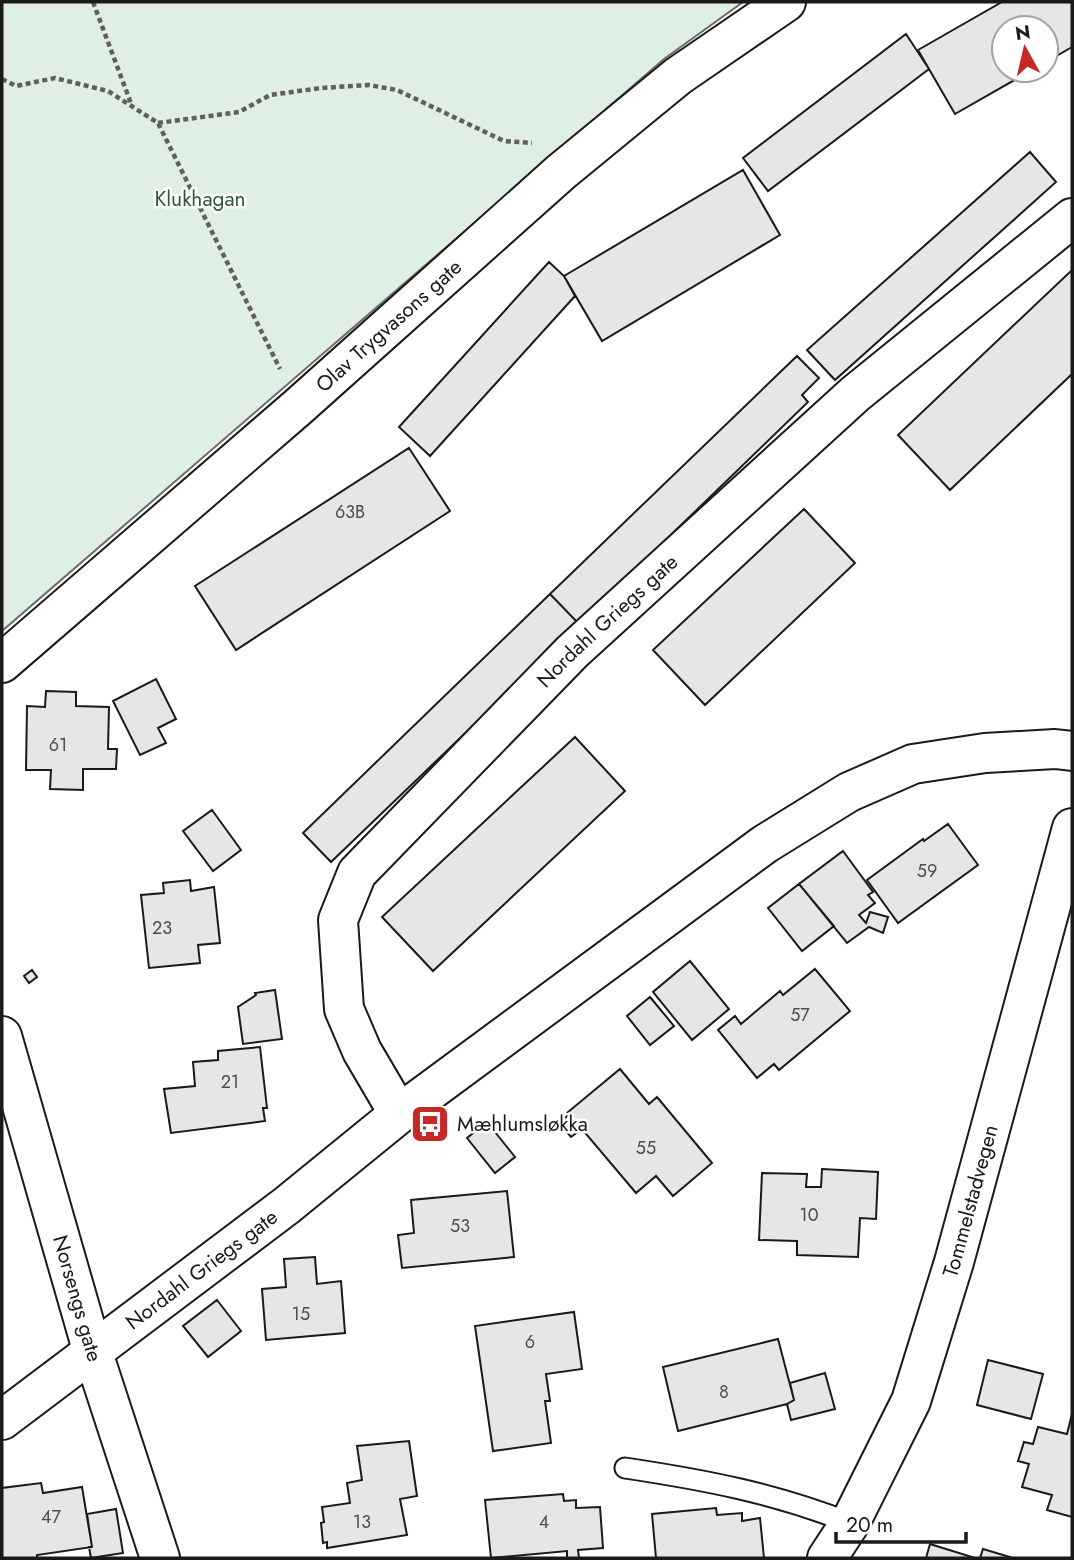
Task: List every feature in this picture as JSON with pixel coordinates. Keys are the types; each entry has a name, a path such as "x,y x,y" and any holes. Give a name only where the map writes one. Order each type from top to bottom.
{"street":[{"name":"Olav Trygvasons gate","path":"2,663 299,407 561,172 677,76 786,2"},
{"name":"Nordahl Griegs gate","path":"399,1114 362,1051 344,1009 338,920 356,873 582,642 855,394 1072,218"},
{"name":"Nordahl Griegs gate","path":"2,1420 286,1206 399,1114 765,844 849,792 914,764 985,753 1055,749 1072,751"},
{"name":"Tommelstadvegen","path":"827,1558 850,1523 911,1401 954,1262 1072,828"},
{"name":"Norsengs gate","path":"2,1036 93,1353 160,1558"}],"lane":[{"path":"625,1468 724,1483 806,1505 850,1523"}],"path":[{"path":"93,2 133,107"},
{"path":"2,79 16,86 55,78 108,91 158,123 299,407"},
{"path":"158,123 239,112 270,95 369,85 397,90 504,141 547,145 561,172"}],"green space":[{"name":"Klukhagan","path":"2,2 743,2 664,59 2,631"}],"building":[{"path":"1002,2 1072,2 1072,47 1060,54 1060,14 990,14 990,84 1008,84 955,114 918,50"},
{"path":"906,34 929,69 768,191 743,158"},
{"path":"1030,152 1056,182 835,380 807,350"},
{"path":"743,170 780,235 602,341 564,276"},
{"path":"549,262 564,276 575,296 430,456 399,427"},
{"path":"1072,270 1072,374 950,490 898,435"},
{"path":"797,356 819,378 802,395 808,402 579,624 550,594"},
{"path":"409,448 450,511 236,650 195,586"},
{"path":"804,509 855,563 705,705 653,650"},
{"path":"550,594 579,624 331,862 303,833"},
{"path":"156,679 176,719 158,728 166,743 140,755 113,701"},
{"path":"46,691 76,692 76,706 109,707 108,749 117,749 116,769 83,769 83,790 50,789 51,770 26,770 27,706 45,707"},
{"path":"575,737 625,791 433,971 382,917"},
{"path":"212,810 241,850 213,871 183,831"},
{"path":"948,824 978,865 898,923 867,880"},
{"path":"843,851 873,892 868,895 875,903 859,915 866,923 870,912 888,917 883,933 869,927 847,943 799,884"},
{"path":"190,880 191,891 214,887 220,943 198,945 200,963 149,968 141,895 164,893 163,883"},
{"path":"799,884 834,926 802,951 768,908"},
{"path":"690,961 729,1009 692,1040 653,992"},
{"path":"815,969 850,1011 779,1070 774,1064 757,1078 718,1030 735,1016 741,1024 780,991 783,995"},
{"path":"32,970 37,977 29,983 24,976"},
{"path":"275,990 282,1039 243,1044 238,1007 256,995 255,993"},
{"path":"650,997 674,1026 650,1045 627,1016"},
{"path":"260,1047 267,1108 263,1108 265,1121 171,1133 164,1089 195,1086 193,1062 218,1060 218,1051"},
{"path":"620,1069 649,1104 657,1097 712,1163 673,1196 656,1176 636,1193 582,1129 571,1137 559,1123 571,1113 568,1112"},
{"path":"487,1122 515,1157 495,1173 467,1138"},
{"path":"822,1169 878,1172 876,1219 860,1218 858,1257 797,1255 797,1241 759,1240 762,1173 807,1174 806,1187 821,1187"},
{"path":"507,1191 514,1257 402,1268 398,1235 414,1233 411,1200"},
{"path":"315,1257 317,1284 341,1281 345,1333 266,1340 262,1289 286,1287 284,1259"},
{"path":"217,1300 241,1331 208,1357 183,1326"},
{"path":"574,1312 582,1369 546,1374 550,1401 545,1401 551,1443 493,1451 475,1326"},
{"path":"778,1339 794,1400 678,1431 663,1367"},
{"path":"988,1360 1043,1374 1031,1419 977,1405"},
{"path":"825,1373 835,1409 791,1420 787,1404 794,1400 790,1383"},
{"path":"1072,1414 1072,1517 1047,1510 1052,1495 1022,1487 1029,1464 1018,1461 1024,1442 1033,1444 1038,1427 1067,1434"},
{"path":"409,1441 417,1496 400,1499 407,1535 327,1548 327,1542 323,1543 322,1507 350,1503 347,1483 362,1480 357,1446"},
{"path":"41,1483 43,1493 82,1487 92,1547 37,1555 37,1558 2,1558 2,1488"},
{"path":"563,1494 564,1501 576,1500 576,1508 600,1507 603,1548 578,1550 579,1558 567,1558 567,1551 491,1558 485,1500"},
{"path":"716,1508 717,1515 742,1513 742,1521 760,1518 764,1558 656,1558 652,1514"},
{"path":"116,1509 123,1553 91,1558 87,1514"},
{"path":"930,1544 975,1558 926,1558"},
{"path":"983,1549 1013,1558 980,1558"}],"place":[{"name":"Mæhlumsløkka","path":"430,1124"}]}
